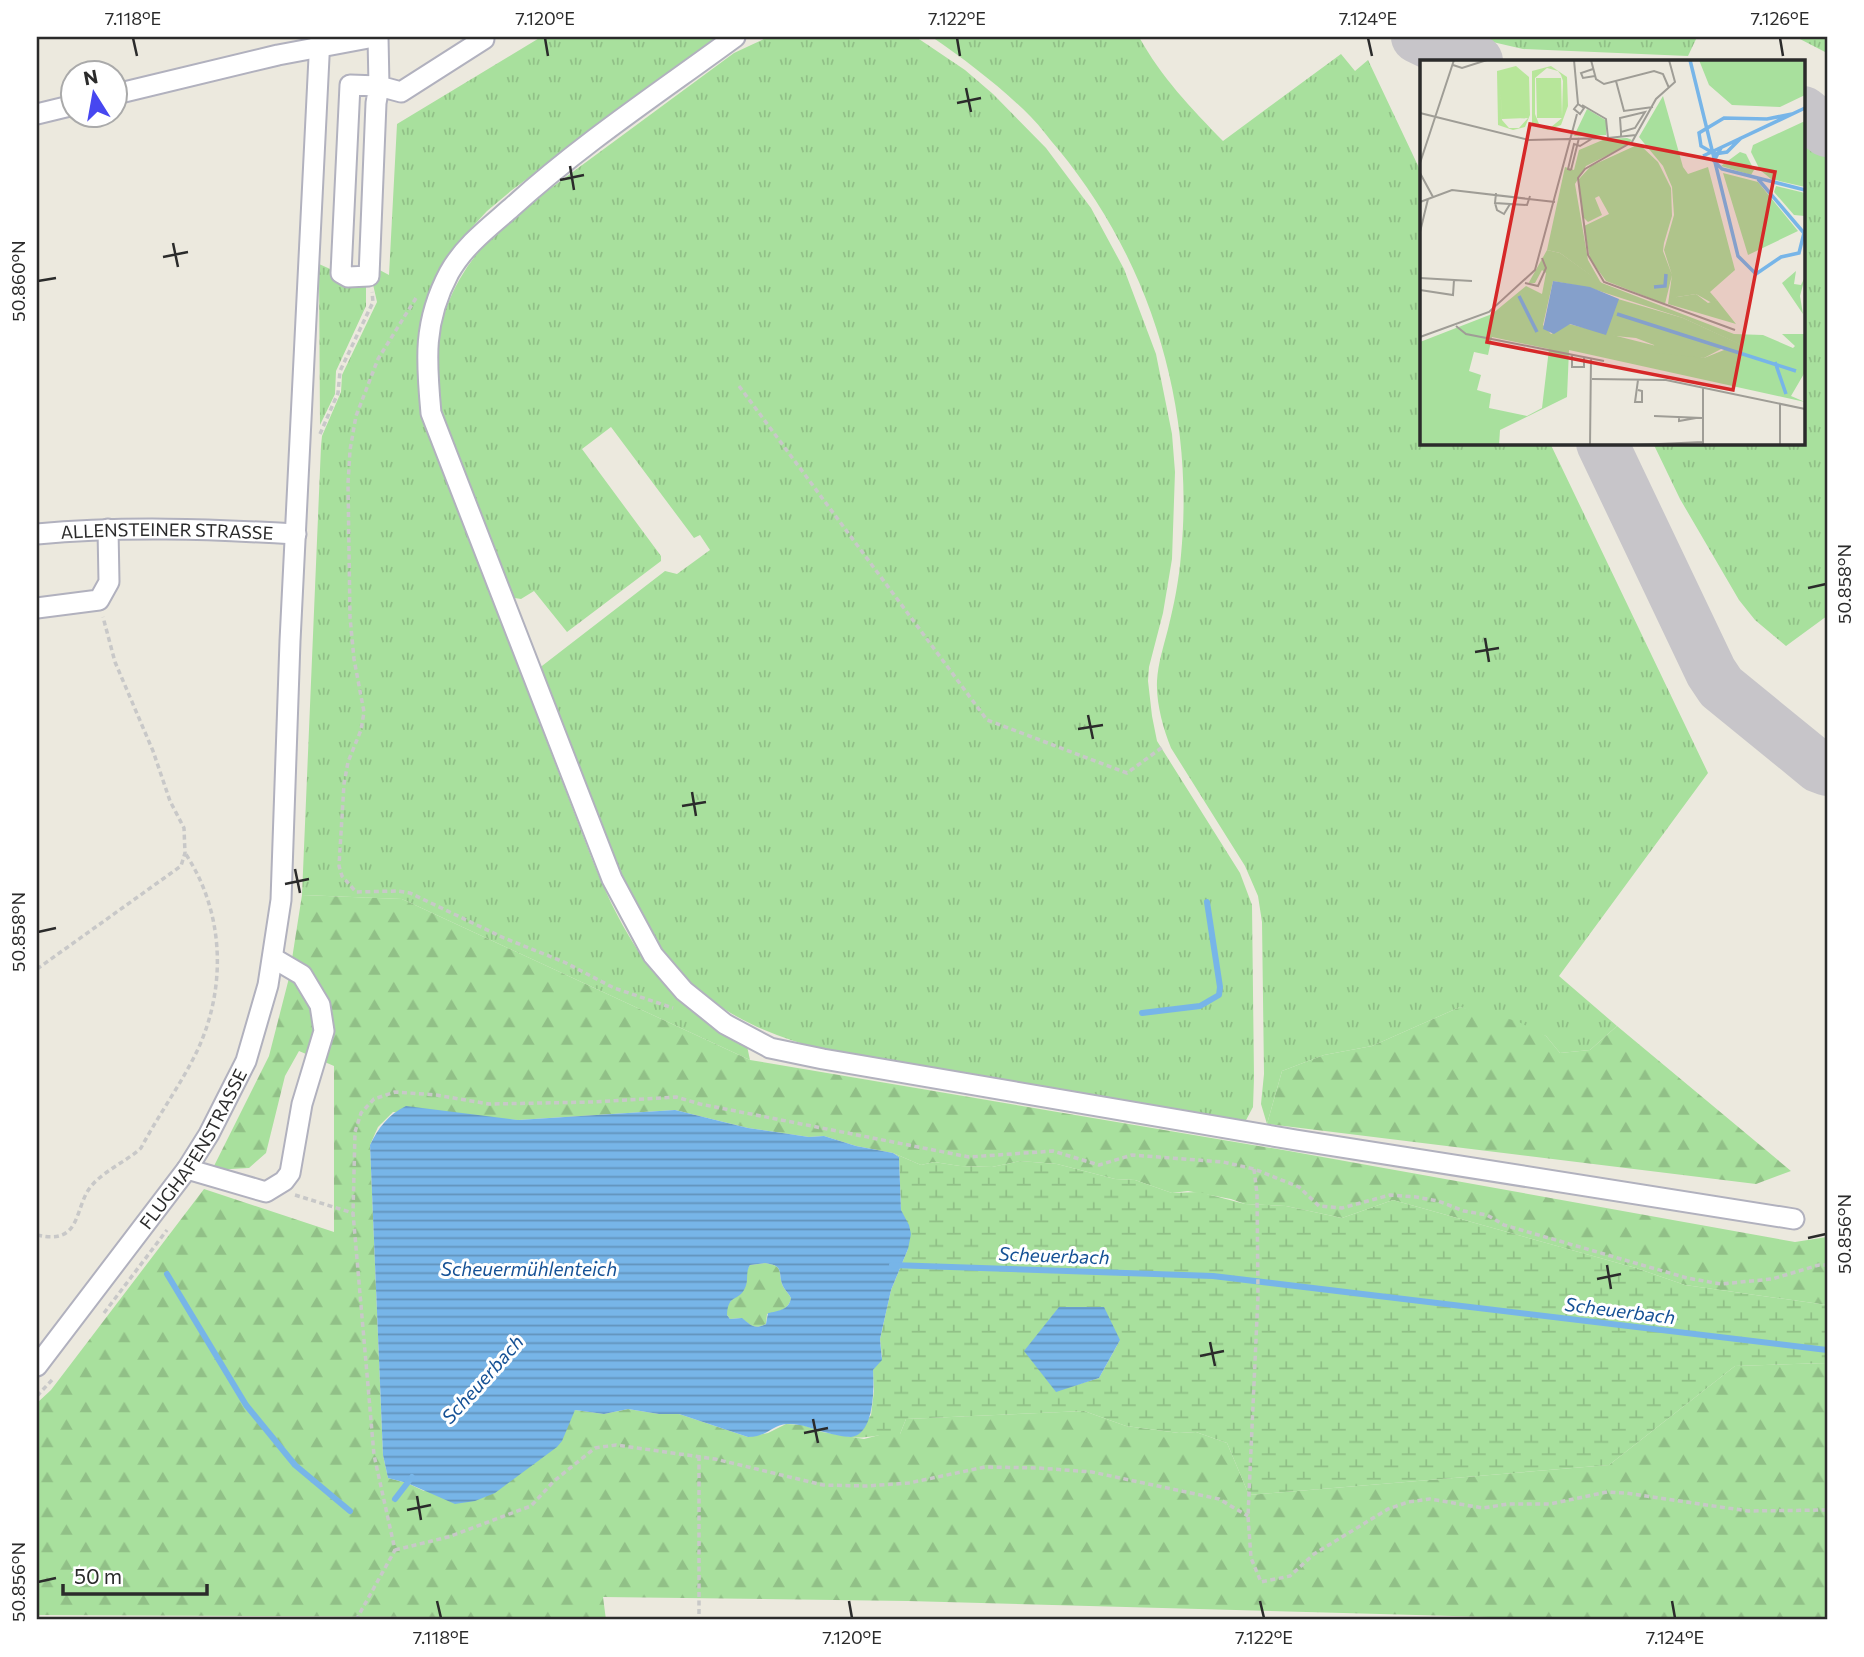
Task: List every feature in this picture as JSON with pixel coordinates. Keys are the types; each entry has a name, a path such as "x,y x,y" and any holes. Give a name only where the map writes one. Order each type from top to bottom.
{"street":[{"path":"130,91 320,43 376,37 379,86 376,103 369,276 348,277 341,273 350,85 379,86 401,92 484,37"},
{"path":"735,37 539,182 465,248 446,282 430,327 426,357 431,413 612,879 653,955 684,991 725,1024 770,1048 823,1059 1309,1142 1794,1219"},
{"name":"FLUGHAFENSTRASSE","path":"37,1366 187,1169 225,1106 246,1061 257,1028 273,958 281,900 320,43"},
{"path":"37,114 60,108"},
{"name":"ALLENSTEINER STRASSE","path":"37,534 108,529 195,528 296,534"},
{"path":"37,608 99,600 109,582 108,529"},
{"path":"187,1169 266,1192 284,1181 290,1173 302,1104 324,1031 320,1005 302,975 273,958"}],"path":[{"path":"340,371 373,302 369,276"},
{"path":"446,282 433,281 423,289 394,331 366,388 356,416 350,450 351,617 354,660 364,712 344,784 339,866 342,876 356,892 410,893 504,938 564,962 614,988 690,1014 704,1007"},
{"path":"739,386 987,720 1127,773 1164,746"},
{"path":"37,969 181,866 185,853 184,828 170,801 153,751 115,662 99,600"},
{"path":"37,1235 46,1238 64,1234 77,1221 92,1184 141,1148 197,1049 216,993 219,968 211,913 202,885 185,853"},
{"path":"356,1620 395,1550 374,1455 354,1213 355,1132 361,1113 374,1099 395,1093 436,1095 489,1104 676,1097 713,1107 969,1157 1053,1151 1099,1165 1132,1155 1223,1162 1254,1169 1299,1186 1319,1206 1342,1208 1390,1195 1438,1201 1464,1211 1487,1215 1504,1225 1687,1278 1721,1284 1772,1279 1827,1265"},
{"path":"1254,1169 1258,1296 1248,1517 1251,1558 1261,1582 1290,1576 1314,1554 1388,1509 1430,1499 1483,1508 1508,1504 1550,1504 1606,1492 1748,1511 1827,1510"},
{"path":"273,1188 354,1213"},
{"path":"395,1550 448,1537 531,1506 554,1481 595,1448 616,1445 699,1456 823,1485 909,1483 985,1467 1093,1472 1219,1499 1248,1517"},
{"path":"699,1456 699,1620"}],"green space":[{"path":"541,37 718,37 512,190 487,211 455,246 445,264 419,340 417,374 422,412 592,859 613,906 653,972 689,1009 747,1046 750,1060 402,899 302,895 322,436 341,392 342,375 377,302 372,280 374,267 389,275 397,124"},
{"path":"768,37 916,37 965,70 993,94 1046,148 1091,208 1124,269 1156,354 1172,434 1175,472 1172,559 1148,681 1157,741 1240,873 1252,905 1254,1078 1253,1107 1245,1122 825,1050 784,1038 728,1011 678,971 641,918 622,877 538,669 665,571 677,574 710,550 700,535 694,538 611,427 582,449 661,556 661,561 567,632 534,591 521,599 509,597 442,417 436,359 439,333 446,308 471,262 509,219 734,53"},
{"path":"932,37 1139,37 1167,79 1223,141 1341,54 1355,71 1368,60 1420,170 1420,444 1550,444 1708,773 1559,976 1617,1026 1590,1050 1560,1053 1546,1036 1460,1007 1372,1046 1324,1055 1282,1071 1267,1124 1261,1104 1264,1074 1262,922 1258,896 1245,866 1171,748 1158,698 1159,668 1179,574 1184,500 1181,446 1173,392 1160,340 1142,289 1119,240 1091,193 1035,121 971,65"},
{"path":"1471,37 1697,37 1688,56 1523,49"},
{"path":"1796,37 1827,37 1827,53"},
{"path":"1804,139 1827,158 1827,616 1786,646 1755,620 1739,600 1680,499 1653,444 1804,444"},
{"path":"319,264 366,285 366,306 336,371 335,394 320,425"},
{"path":"302,895 402,899 750,1060 1289,1151 1795,1242 1827,1237 1827,1305 1685,1285 1636,1268 1393,1200 1342,1218 1286,1206 1245,1204 1188,1191 1172,1193 1135,1180 1115,1179 1057,1164 1020,1161 992,1167 934,1162 921,1165 893,1153 824,1136 809,1137 748,1128 675,1110 518,1120 393,1112 378,1127 370,1145 383,1455 388,1478 424,1491 572,1414 575,1410 604,1414 628,1409 679,1414 748,1437 768,1433 786,1424 803,1425 822,1432 864,1439 887,1433 900,1434 906,1419 1084,1411 1126,1426 1179,1433 1196,1432 1227,1443 1249,1495 1609,1465 1735,1366 1827,1363 1827,1620 1601,1620 908,1601 603,1597 606,1620 37,1615 37,1403 51,1390 204,1189 334,1232 334,1066 299,1051 285,1076 266,1153 249,1168 212,1170 269,1056 289,978"},
{"path":"1460,1007 1517,1021 1546,1036 1560,1053 1590,1050 1617,1026 1791,1171 1756,1184 1267,1124 1282,1071 1324,1055 1372,1046"},
{"path":"893,1153 921,1165 934,1162 992,1167 1020,1161 1057,1164 1115,1179 1135,1180 1172,1193 1199,1192 1245,1204 1286,1206 1342,1218 1393,1200 1636,1268 1685,1285 1827,1305 1827,1363 1735,1366 1609,1465 1249,1495 1227,1443 1196,1432 1179,1433 1126,1426 1084,1411 906,1419 900,1434 850,1437 858,1434 871,1415 873,1370 882,1357 880,1339 891,1290 908,1249 901,1210 899,1157","holes":["1120,1340 1099,1378 1056,1391"]},
{"path":"765,1263 779,1269 784,1288 791,1298 788,1305 767,1314 766,1324 758,1327 741,1318 730,1319 727,1305 746,1285 750,1265"}],"water":[{"name":"Scheuermühlenteich","path":"406,1106 518,1120 675,1110 748,1128 809,1137 824,1136 893,1153 899,1157 901,1210 911,1234 908,1249 891,1290 880,1339 882,1360 873,1370 871,1409 865,1428 859,1434 848,1437 802,1425 787,1424 748,1437 679,1414 628,1409 604,1414 575,1410 557,1447 495,1493 475,1501 455,1504 407,1483 388,1478 383,1455 370,1145 385,1122","holes":["772,1264 779,1269 784,1288 791,1298 788,1305 768,1313 766,1324 758,1327 742,1318 730,1319 727,1315 729,1303 743,1292 750,1265"]},
{"path":"1059,1307 1104,1307 1120,1340 1099,1378 1056,1392 1024,1351"}],"waterway":[{"path":"1142,1013 1200,1006 1219,995 1207,902"},
{"name":"Scheuerbach","path":"892,1265 1213,1276 1827,1350"},
{"name":"Scheuerbach","path":"167,1274 246,1405 295,1465 350,1511"},
{"name":"Scheuerbach","path":"395,1499 412,1477"}],"taxiway":[{"path":"1417,37 1448,52 1474,60"},
{"path":"1804,113 1827,131"},
{"path":"1602,444 1711,672 1721,687 1819,767 1827,770"}]}
